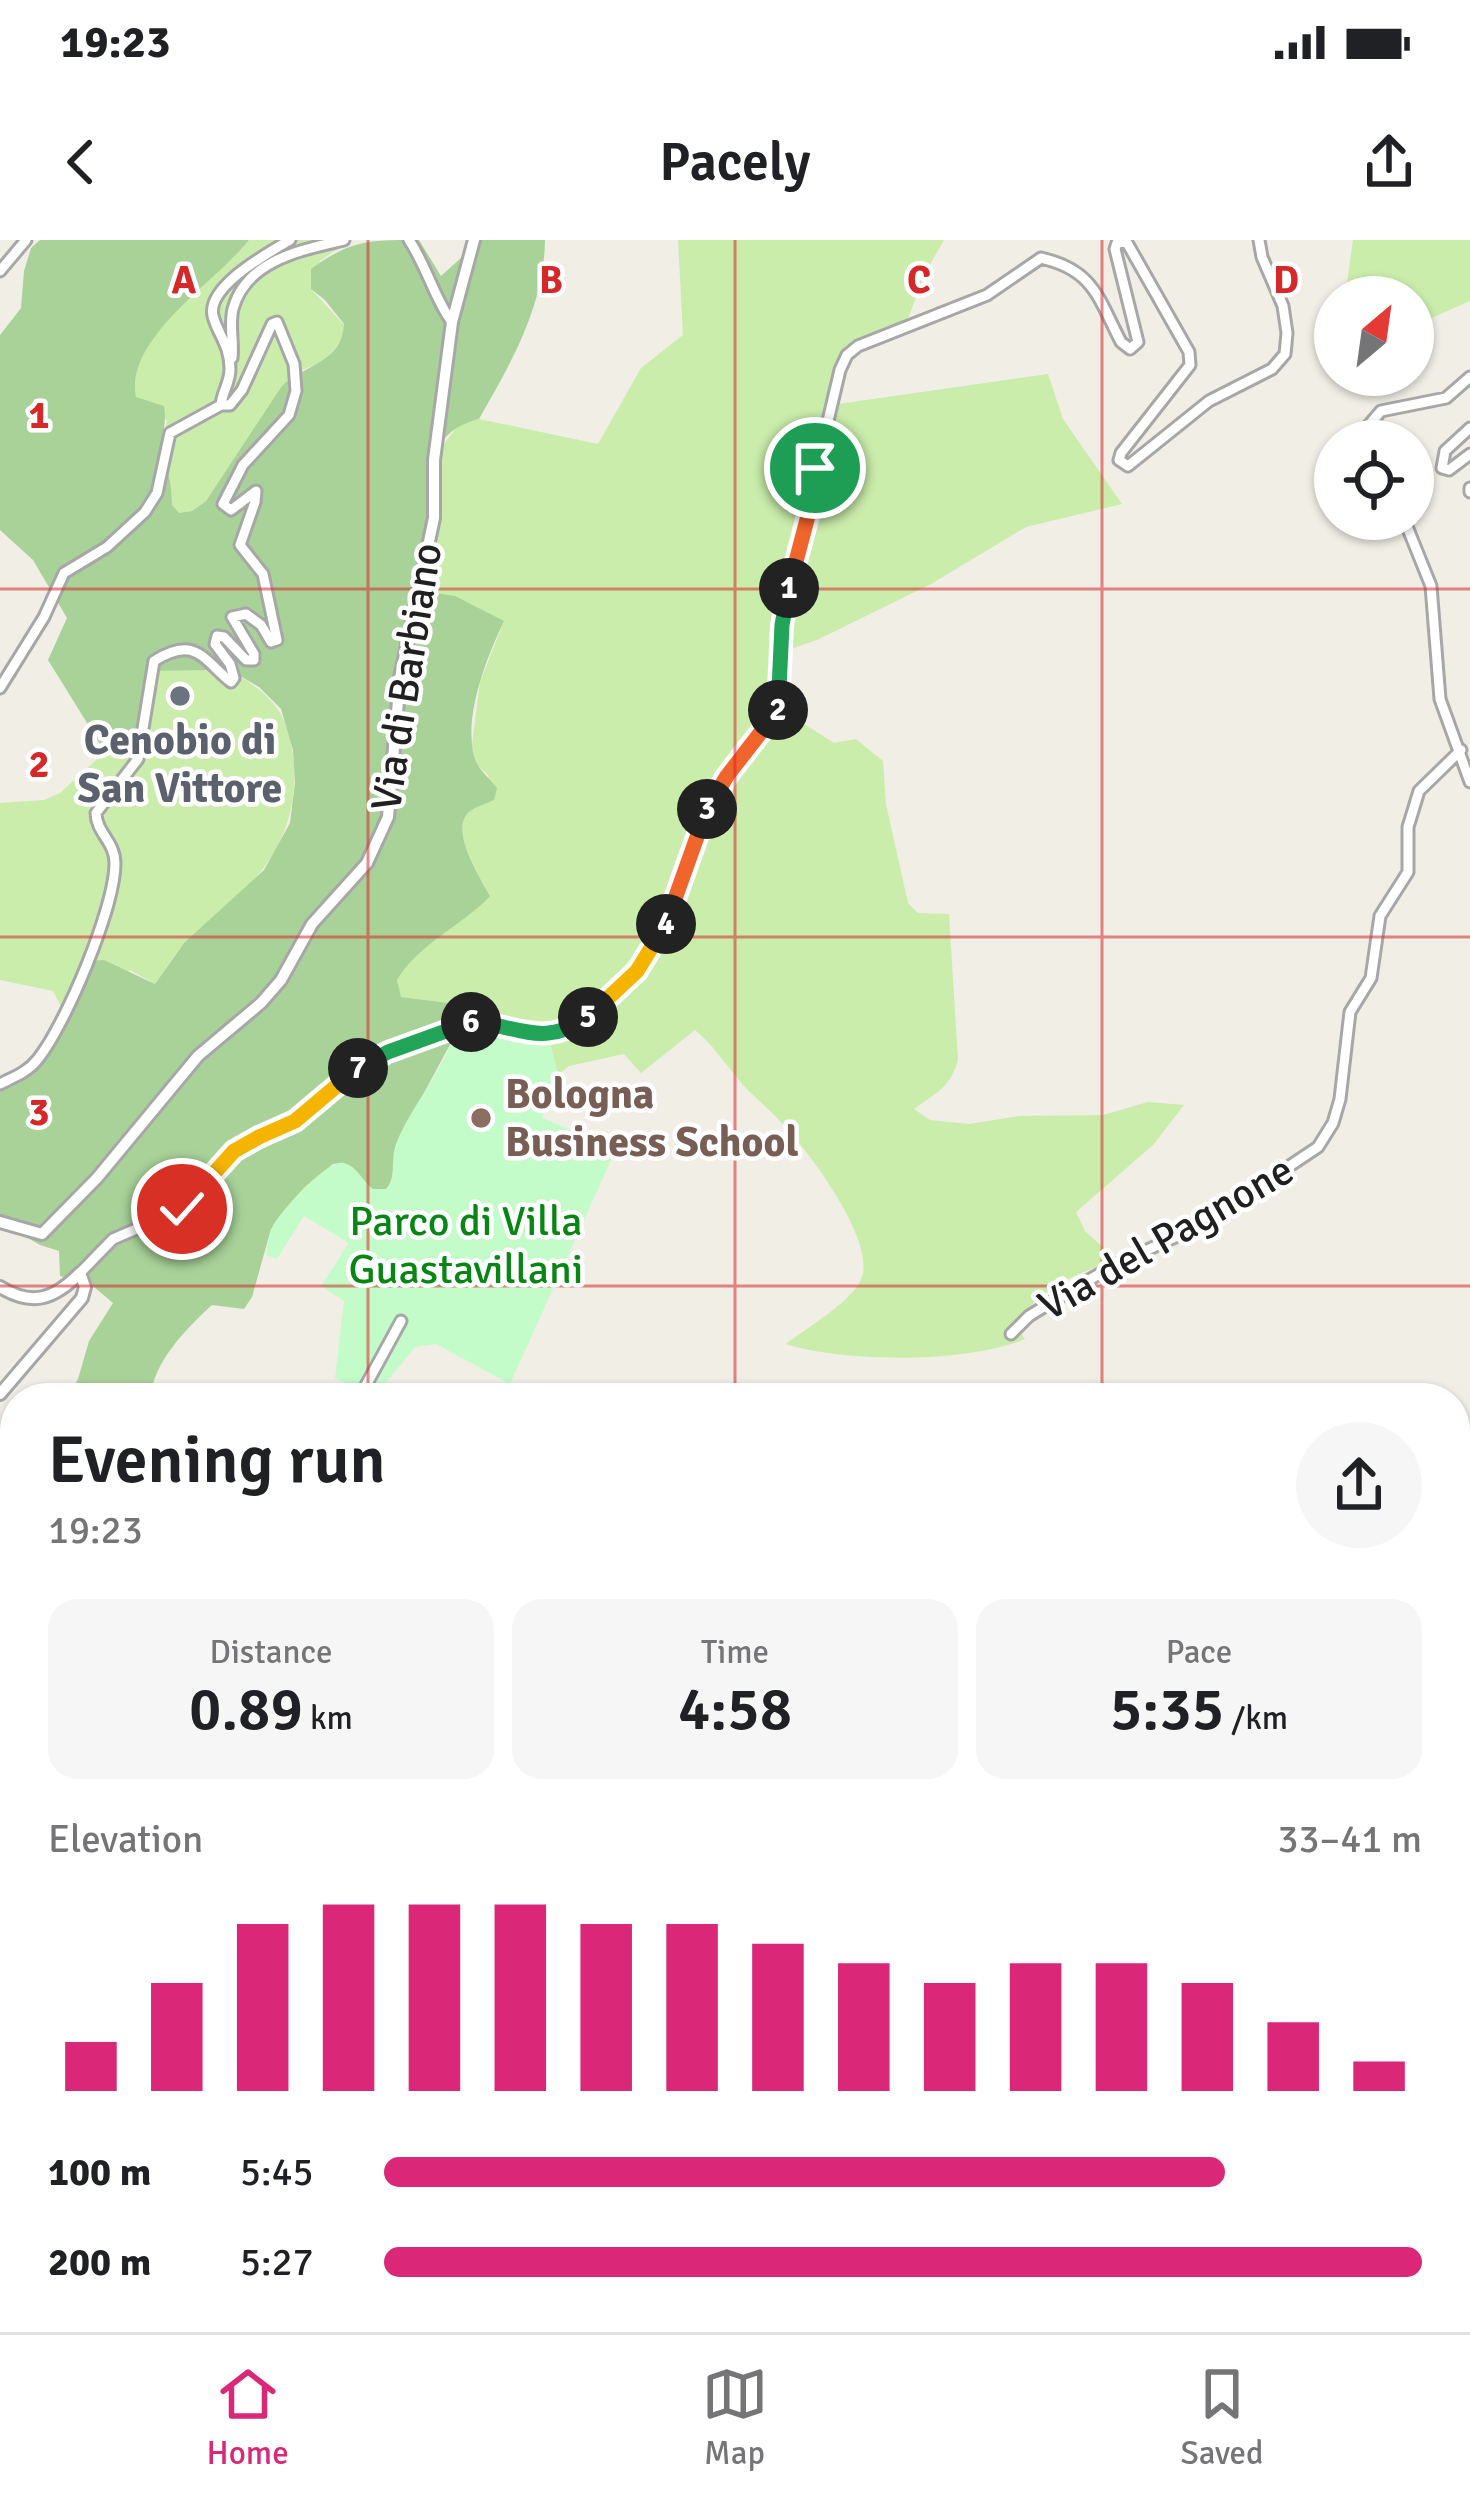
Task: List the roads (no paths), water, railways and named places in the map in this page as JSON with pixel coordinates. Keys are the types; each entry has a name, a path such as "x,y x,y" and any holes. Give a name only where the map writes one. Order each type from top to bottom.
{"street":[{"path":"0,271 26,240"},
{"path":"230,369 226,339 213,318 214,304 243,267 290,240"},
{"path":"221,405 230,369 233,306 244,285 260,269 282,258 344,240"},
{"path":"409,240 452,322"},
{"name":"Via di Barbiano","path":"0,1222 42,1234 97,1178 198,1056 261,1003 281,980 312,924 367,863 388,817 400,678 434,518 434,460 452,322 474,240"},
{"path":"0,1287 24,1300 41,1300 62,1290 103,1247 128,1230 182,1209 234,1151 295,1121 364,1064 465,1023 542,1035 565,1031 602,1007 637,971 662,933 713,797 777,712 786,599 840,370 858,346 987,295 1042,258 1078,271 1130,350 1138,342 1138,328 1114,249 1126,241 1189,352 1190,365 1121,453 1119,460 1128,466 1209,401 1272,369 1285,353 1283,306 1259,240"},
{"path":"0,688 44,617 64,573 107,548 146,512 158,493 170,434 221,405 230,405 277,322 294,364 296,391 289,415 243,465 224,504 231,510 256,491 240,545 263,574 277,640 271,642 261,625 245,614 232,617 254,660 246,660 224,637 217,636 214,644 230,664 235,678 231,682 201,654 175,652 154,661 138,760 96,813 95,820 114,850 114,879 86,976 41,1057 27,1071 0,1084"},
{"path":"1374,420 1382,411 1446,398 1470,377"},
{"path":"1470,428 1445,451 1442,468 1449,470 1470,454"},
{"path":"1412,540 1431,586 1440,698 1470,782"},
{"name":"Via del Pagnone","path":"1011,1334 1029,1316 1115,1265 1235,1205 1318,1147 1333,1123 1340,1099 1350,1012 1371,978 1379,916 1408,872 1408,827 1419,791 1461,750"},
{"path":"9,1383 82,1298 85,1287 80,1273"},
{"path":"366,1383 401,1322"}],"place":[{"name":"Cenobio di San Vittore","path":"180,696"},
{"name":"Bologna Business School","path":"481,1118"}],"park label":[{"name":"Parco di Villa Guastavillani","path":"466,1245"}]}
